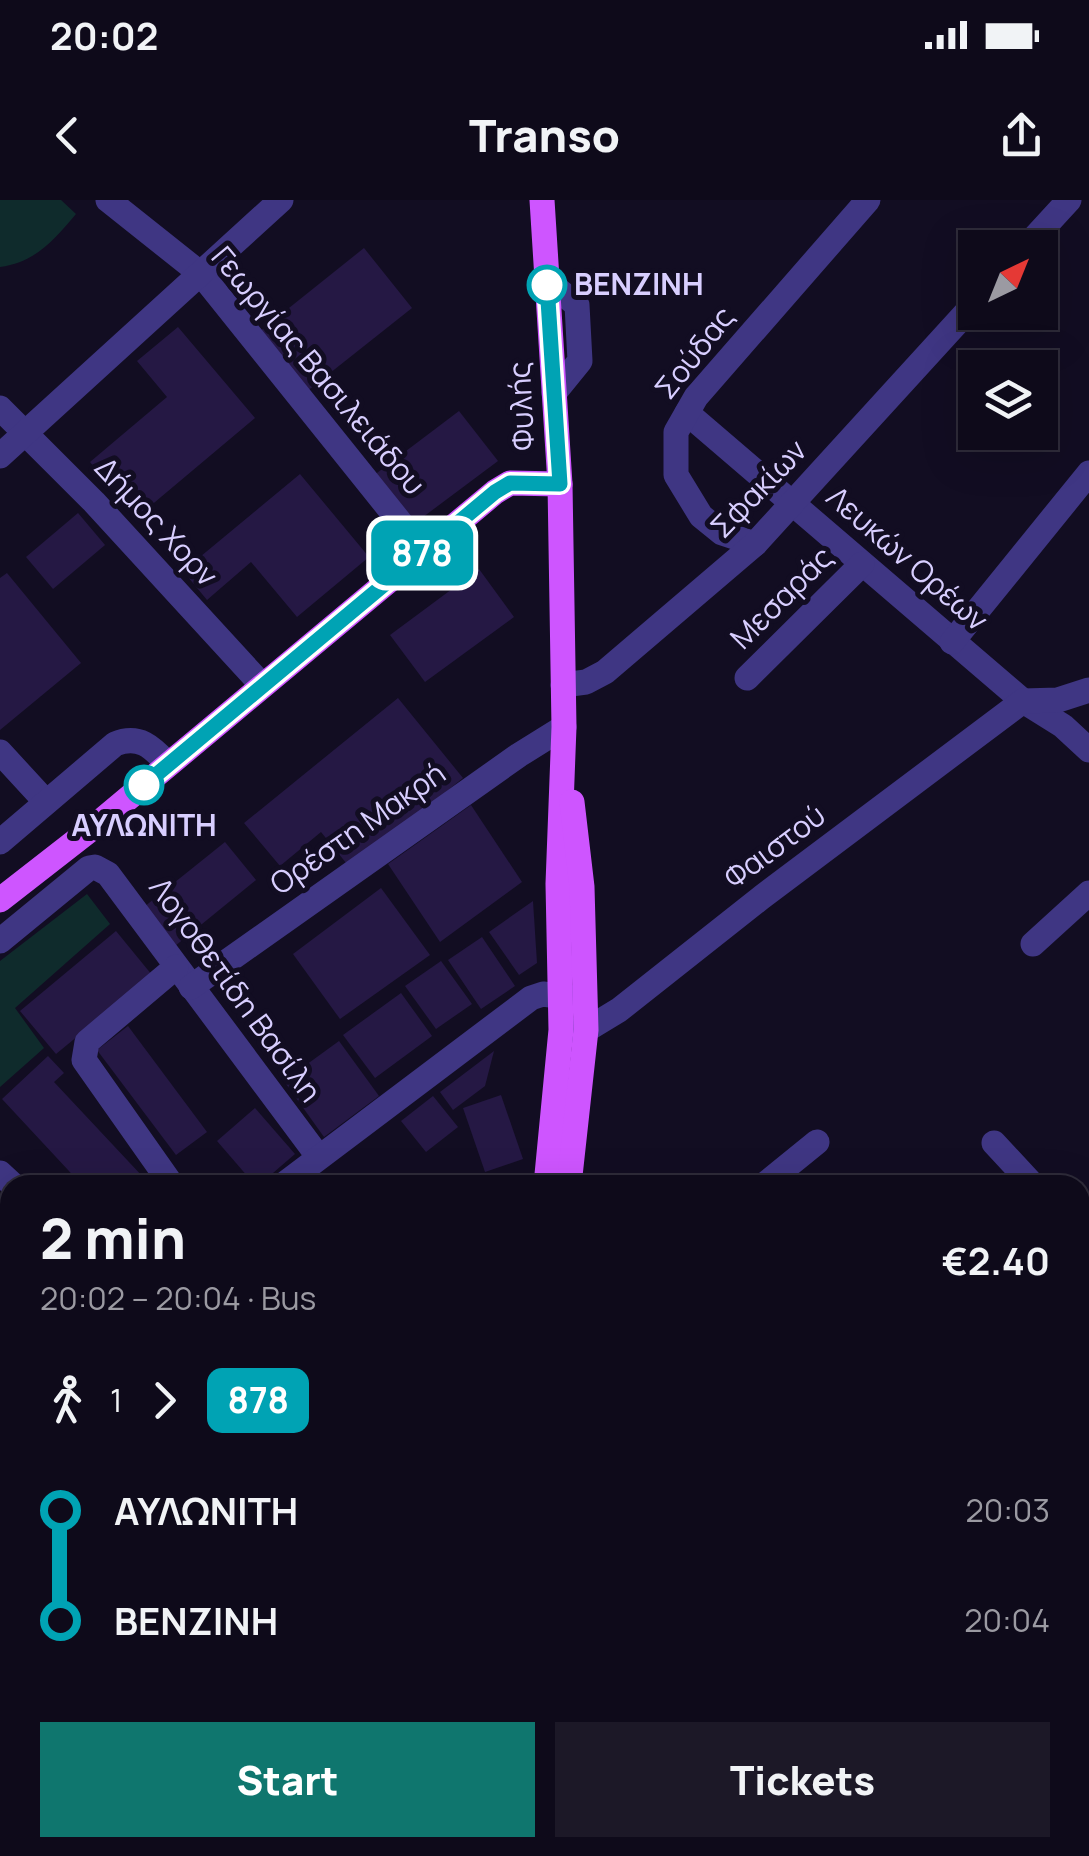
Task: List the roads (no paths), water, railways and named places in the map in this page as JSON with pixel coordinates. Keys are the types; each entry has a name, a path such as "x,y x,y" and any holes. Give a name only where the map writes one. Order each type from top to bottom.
{"main road":[{"name":"Φυλής","path":"542,200 560,484 564,727 582,887 573,998 569,1175"},
{"path":"10,892 495,492 510,483 560,484"},
{"name":"Φυλής","path":"548,1175 574,1030"}],"street":[{"name":"Γεωργίας Βασιλειάδου","path":"108,200 201,274 424,552"},
{"path":"0,456 281,200"},
{"name":"Σούδας","path":"755,544 722,533 701,516 676,475 676,432 696,397 868,200"},
{"path":"1042,230 1068,200"},
{"name":"Σφακίων","path":"562,685 586,682 605,672 755,544 958,322"},
{"name":"Δήμος Χορν","path":"0,408 261,684"},
{"name":"Λευκών Ορέων","path":"687,413 952,642 1089,750"},
{"path":"952,642 1089,473"},
{"name":"Μεσαράς","path":"747,678 862,564"},
{"path":"1023,701 1058,700 1089,690"},
{"name":"Φαιστού","path":"574,1030 619,1010 1023,701"},
{"name":"Ορέστη Μακρή","path":"165,1175 84,1060 86,1042 564,727"},
{"path":"0,842 100,755 128,739 150,746 168,764"},
{"path":"0,752 46,802"},
{"name":"Λογοθετίδη Βασίλη","path":"0,942 95,866 116,882 318,1156"},
{"path":"1033,944 1089,892"},
{"path":"295,1175 523,1004 543,994 573,998"},
{"path":"776,1175 817,1142"},
{"path":"994,1143 1023,1175"}],"place":[{"name":"ΒΕΝΖΙΝΗ","path":"547,285"},
{"name":"ΑΥΛΩΝΙΤΗ","path":"144,785"}]}
